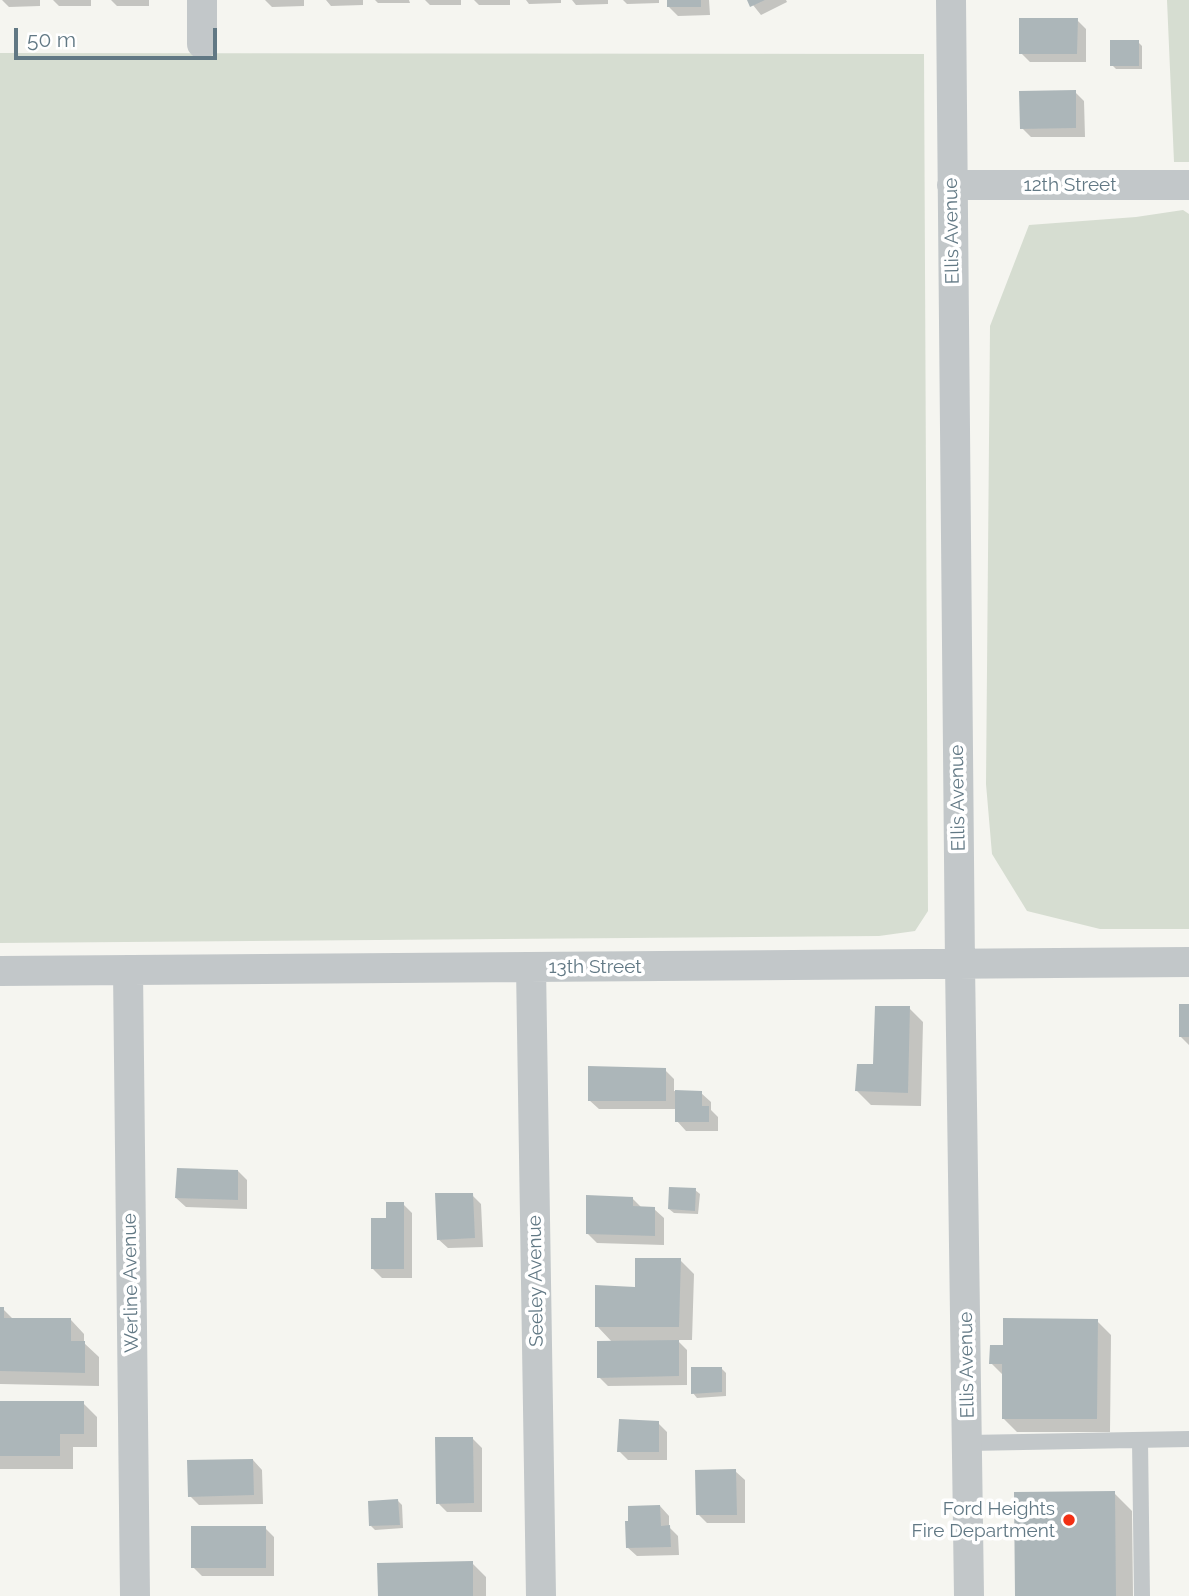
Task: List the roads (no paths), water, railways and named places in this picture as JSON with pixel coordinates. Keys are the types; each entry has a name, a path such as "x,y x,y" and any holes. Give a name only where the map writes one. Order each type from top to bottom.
{"street":[{"path":"202,0 202,44"},
{"name":"Ellis Avenue","path":"951,0 960,964 970,1596"},
{"name":"12th Street","path":"952,185 1189,184"},
{"name":"13th Street","path":"0,971 1189,962"},
{"name":"Seeley Avenue","path":"531,967 541,1596"},
{"name":"Werline Avenue","path":"128,970 135,1596"}],"lane":[{"path":"968,1443 1189,1439"},
{"path":"1140,1440 1142,1596"}],"place":[{"name":"Ford Heights Fire Department","path":"1069,1520"}]}
